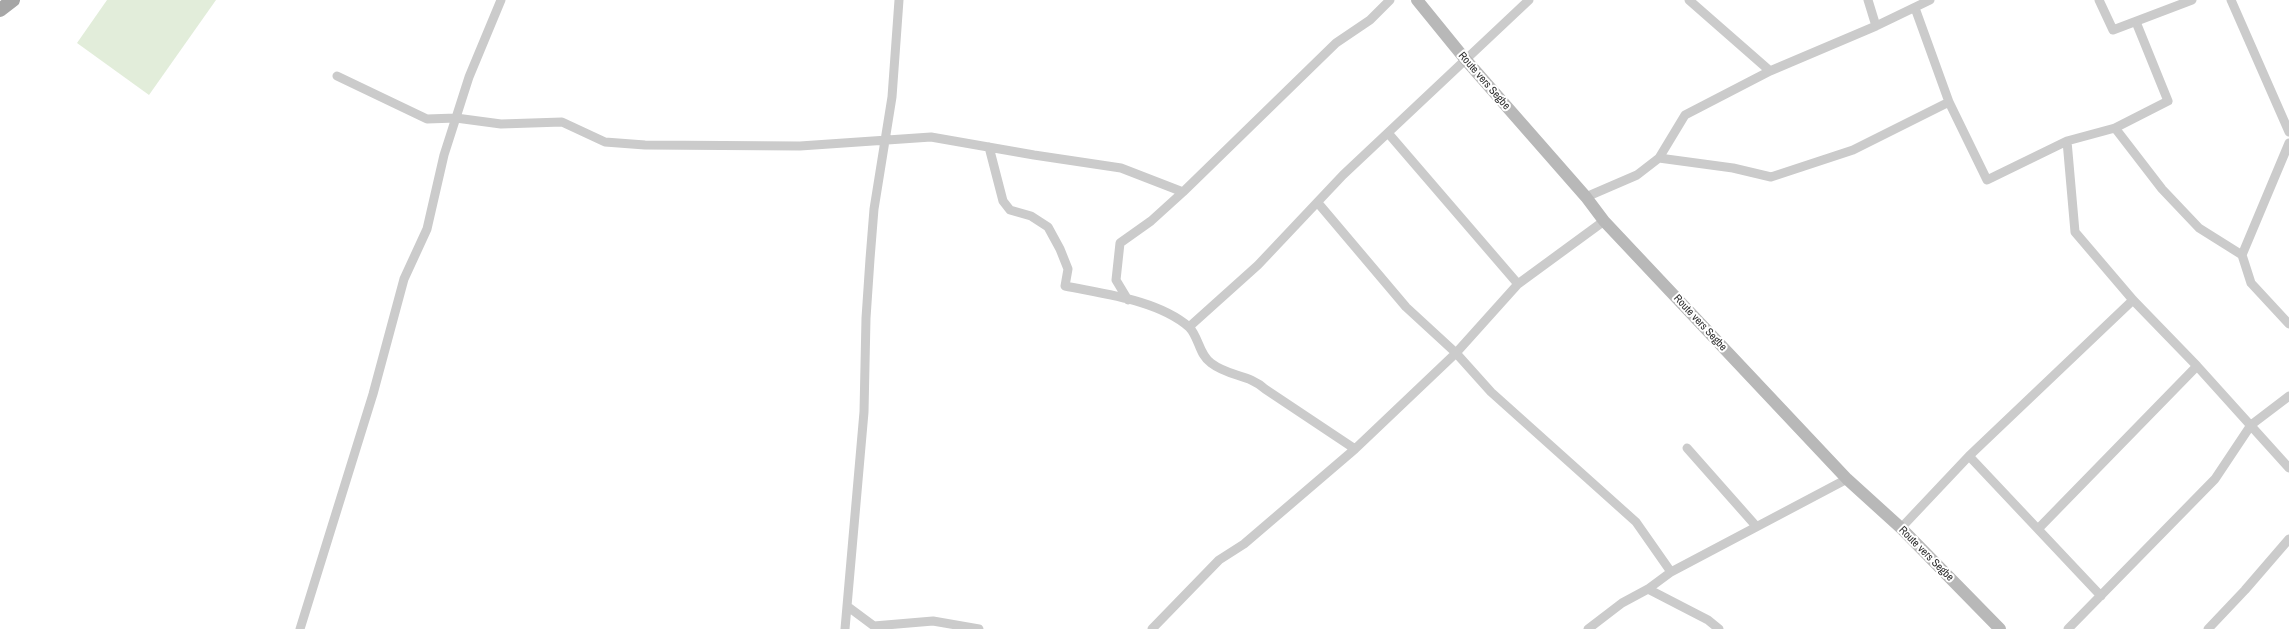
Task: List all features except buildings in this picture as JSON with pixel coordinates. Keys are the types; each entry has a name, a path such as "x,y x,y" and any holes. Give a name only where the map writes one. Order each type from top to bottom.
{"main road":[{"path":"0,10 13,0"},
{"name":"Route vers Segbe","path":"1417,0 1465,59 1586,196 1604,221 1847,479 1901,528 2000,629"}],"street":[{"path":"300,629 373,394 404,278 427,229 444,156 469,77 501,0"},
{"path":"846,629 864,412 866,318 874,209 892,97 899,0"},
{"path":"1128,300 1116,280 1120,243 1151,221 1183,192 1336,43 1370,20 1390,0"},
{"path":"1189,328 1258,266 1344,175 1529,0"},
{"path":"1689,0 1770,71"},
{"path":"1868,0 1876,26"},
{"path":"1586,196 1637,175 1659,158 1685,115 1770,71 1876,26 1930,0"},
{"path":"2099,0 2113,30 2192,0"},
{"path":"2231,0 2289,132"},
{"path":"1915,8 1948,102 1987,180 2068,141 2115,128 2168,101 2136,22"},
{"path":"337,76 427,119 456,118 501,124 562,122 605,142 645,145 800,146 931,137 1121,168 1183,192"},
{"path":"1659,158 1733,168 1771,177 1853,150 1948,102"},
{"path":"2115,128 2162,189 2199,228 2242,254"},
{"path":"1388,133 1518,284"},
{"path":"2068,141 2075,232 2133,300 2197,366 2289,468"},
{"path":"2289,142 2242,254 2251,283 2289,324"},
{"path":"989,147 1003,201 1010,210 1031,216 1048,227 1068,268 1065,286 1151,305 1189,328 1209,362 1226,372 1256,380 1265,389 1356,449"},
{"path":"1318,203 1406,307 1456,352 1491,392 1636,522 1671,572"},
{"path":"1152,629 1219,560 1244,544 1356,449 1456,352 1518,284 1604,221"},
{"path":"1901,528 1969,456 2133,300"},
{"path":"2038,529 2197,366"},
{"path":"2068,629 2215,479 2251,425 2289,396"},
{"path":"1687,448 1756,526"},
{"path":"1969,456 2101,596"},
{"path":"1588,629 1622,603 1648,589 1671,572 1847,479"},
{"path":"2208,629 2245,590 2289,539"},
{"path":"1648,589 1708,620 1720,629"},
{"path":"847,606 876,627 933,621 979,629"}],"green space":[{"path":"107,0 216,0 149,95 77,43"}]}
